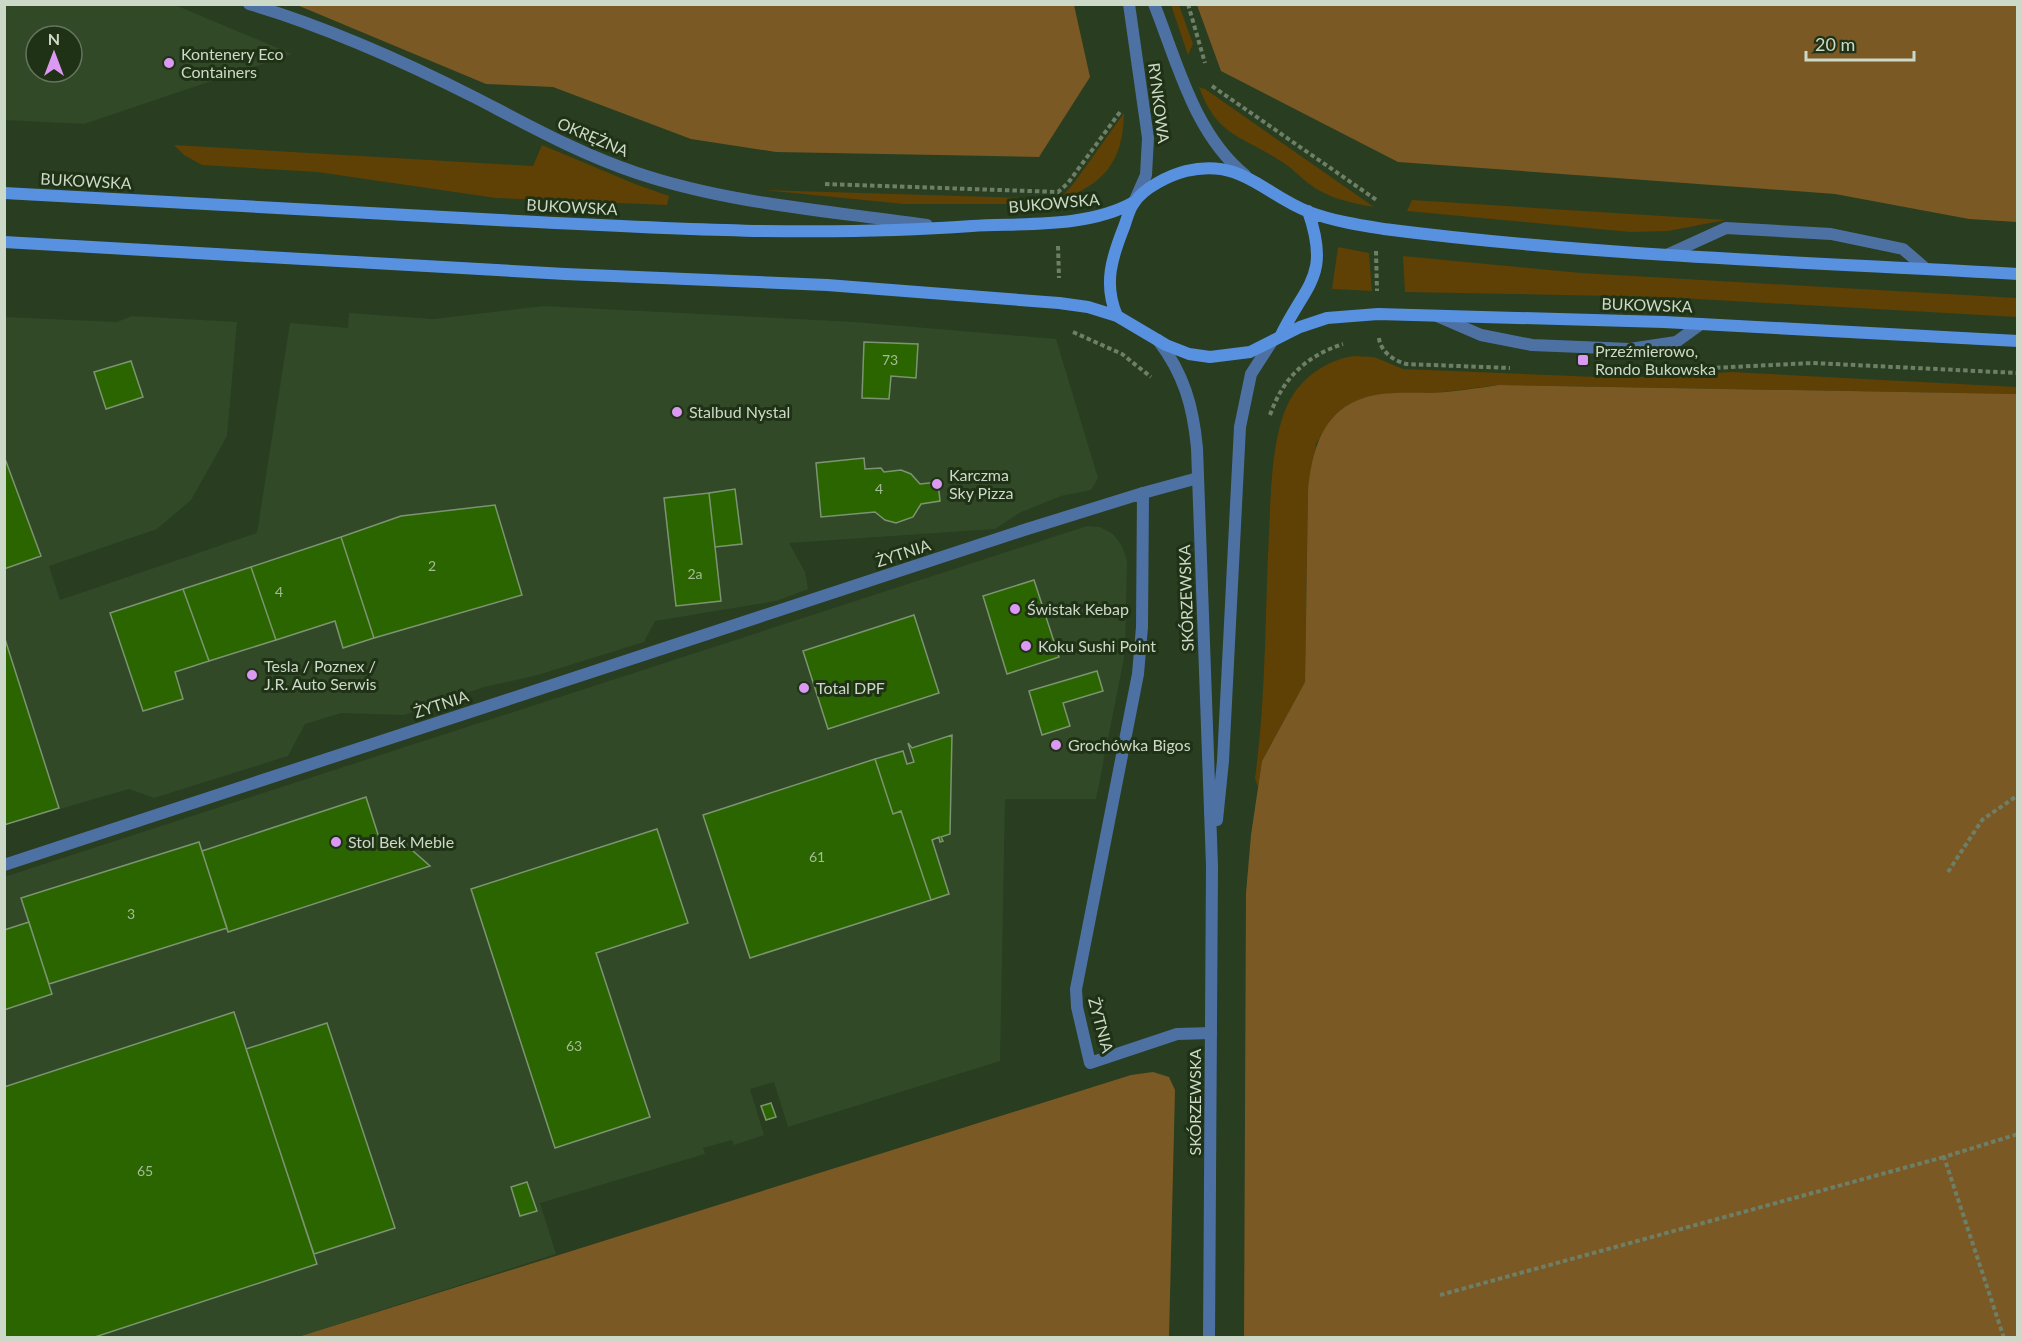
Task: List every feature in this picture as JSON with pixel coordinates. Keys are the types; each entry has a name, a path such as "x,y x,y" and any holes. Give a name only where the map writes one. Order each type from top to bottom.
{"main road":[{"path":"1116,316 1109,291 1110,269 1116,246 1134,202 1159,183 1184,172 1221,168 1245,176 1308,212 1340,222 1377,228 1510,242 1668,254 2018,274"},
{"name":"BUKOWSKA","path":"4,193 663,228 806,233 946,228 1094,218 1115,213 1134,202"},
{"path":"4,242 565,274 827,285 1059,303 1088,307 1116,316 1190,354 1210,357 1239,355 1275,340 1307,294 1316,271 1319,248 1308,212"},
{"name":"BUKOWSKA","path":"1275,340 1327,318 1378,314 1701,324 2018,341"}],"street":[{"name":"OKRĘŻNA","path":"249,4 304,20 475,98 527,125 636,172 691,188 734,197 946,228"},
{"name":"RYNKOWA","path":"1129,4 1148,138 1146,176 1134,202"},
{"name":"RYNKOWA","path":"1154,4 1207,134 1229,162 1245,176"},
{"path":"1668,254 1726,228 1831,234 1882,244 1903,249 1924,268"},
{"path":"1436,315 1481,335 1532,345 1630,349 1676,342 1701,324"},
{"name":"SKÓRZEWSKA","path":"1158,339 1176,364 1187,388 1195,430 1198,478 1212,866 1209,1338"},
{"name":"SKÓRZEWSKA","path":"1212,866 1223,761 1240,427 1251,374 1275,340"},
{"path":"1143,493 1198,478"},
{"name":"ŻYTNIA","path":"4,865 1143,493 1142,627 1138,674 1076,989 1077,1007 1090,1063 1177,1034 1212,1033"}],"path":[{"path":"1188,4 1206,69"},
{"path":"1208,84 1378,201 1380,343 1394,361 1406,364 1520,369"},
{"path":"820,184 1058,192 1068,183 1123,108"},
{"path":"1058,192 1059,328 1103,344 1122,354 1154,380"},
{"path":"1368,342 1380,343"},
{"path":"1268,422 1280,391 1290,375 1304,363 1328,349 1346,343"},
{"path":"1669,370 1813,363 2018,373"},
{"path":"1948,873 1982,820 2018,795"},
{"path":"1440,1295 1944,1157 2018,1134"},
{"path":"1944,1157 2004,1338"}],"shaded area":[{"name":"Kontenery Eco Containers","path":"4,5 175,5 292,54 84,124 5,120"},
{"path":"297,5 1074,5 1090,77 1039,157 776,152 691,139 553,87 486,84"},
{"path":"1171,5 1179,5 1193,44 1188,55"},
{"path":"1197,5 2017,5 2017,222 1969,219 1835,194 1398,162 1221,71"},
{"path":"1199,87 1374,207 1348,202 1323,193 1283,162 1231,132 1214,116"},
{"path":"1124,113 1120,145 1108,169 1088,187 1058,201 1074,183"},
{"path":"174,145 533,166 542,145 669,196 667,205 496,198 317,172 202,165 184,155"},
{"path":"763,190 1029,198 1029,204 904,204"},
{"path":"1412,200 1726,220 1668,231 1630,232 1407,211"},
{"path":"1338,247 1369,253 1372,291 1332,289"},
{"path":"1403,256 1581,273 2017,298 2017,317 1662,297 1405,292"},
{"path":"544,306 855,322 1056,339 1098,478 1091,490 1061,496 1019,513 995,529 789,543 805,572 808,589 776,601 655,621 644,642 538,675 484,687 404,715 341,713 305,724 288,756 154,798 129,789 5,825 5,317 117,322 132,316 237,322 227,436 191,500 157,529 49,566 60,600 257,533 290,323 348,328 349,313 433,319"},
{"path":"1353,356 1374,357 1403,369 1622,378 1733,372 2017,387 2017,394 1499,385 1349,404 1330,421 1316,444 1308,492 1305,682 1262,761 1258,788 1255,778 1263,686 1270,500 1279,428 1291,398 1310,376 1326,365"},
{"path":"1499,385 2017,394 2017,1337 1244,1337 1246,893 1251,835 1262,761 1305,682 1308,492 1313,459 1324,430 1332,418 1358,400 1382,394 1440,392"},
{"path":"1087,526 1100,527 1113,534 1122,546 1127,561 1125,653 1096,799 1005,799 1000,1061 788,1127 774,1082 750,1089 764,1135 734,1145 732,1140 703,1148 705,1154 540,1203 556,1254 298,1337 5,1337 4,877"},
{"path":"1153,1072 1169,1077 1175,1090 1169,1337 298,1337 1131,1075"}],"building":[{"path":"864,342 918,344 916,378 891,376 889,399 862,398"},
{"path":"131,361 143,397 106,409 94,372"},
{"path":"4,456 41,556 4,569"},
{"path":"864,458 865,469 881,468 884,472 901,470 911,474 920,484 938,482 940,501 921,504 913,517 896,523 885,520 875,512 821,517 816,463"},
{"path":"735,489 742,544 715,547 709,493"},
{"path":"709,493 721,601 676,606 664,498"},
{"path":"495,505 522,595 374,638 341,537 401,516"},
{"path":"341,537 374,638 343,648 335,621 276,640 251,567"},
{"path":"251,567 276,640 209,661 183,589"},
{"path":"1034,580 1059,657 1007,674 983,596"},
{"path":"183,589 209,661 175,672 183,699 143,711 110,613"},
{"path":"914,615 939,693 828,729 803,651"},
{"path":"4,636 59,808 4,825"},
{"path":"1097,671 1103,691 1063,703 1070,726 1042,735 1029,691"},
{"path":"952,735 950,834 941,837 943,841 940,842 939,837 932,840 949,894 931,900 901,811 893,814 875,759 903,751 907,764 914,762 908,743 912,748"},
{"path":"875,759 893,814 901,811 931,900 750,958 703,815"},
{"path":"366,797 382,847 404,843 430,866 228,932 202,851"},
{"path":"657,829 688,923 596,953 650,1117 555,1148 471,889"},
{"path":"199,842 227,928 49,984 21,898"},
{"path":"29,922 52,994 4,1010 4,930"},
{"path":"234,1012 317,1264 92,1338 4,1338 4,1087"},
{"path":"327,1023 395,1228 314,1254 246,1049"},
{"path":"771,1103 776,1117 766,1120 761,1106"},
{"path":"527,1182 537,1211 520,1216 511,1187"}],"place":[{"name":"Kontenery Eco Containers","path":"169,63"},
{"name":"Przeźmierowo, Rondo Bukowska","path":"1583,360"},
{"name":"Stalbud Nystal","path":"677,412"},
{"name":"Karczma Sky Pizza","path":"937,484"},
{"name":"Świstak Kebap","path":"1015,609"},
{"name":"Koku Sushi Point","path":"1026,646"},
{"name":"Tesla / Poznex / J.R. Auto Serwis","path":"252,675"},
{"name":"Total DPF","path":"804,688"},
{"name":"Grochówka Bigos","path":"1056,745"},
{"name":"Stol Bek Meble","path":"336,842"}]}
